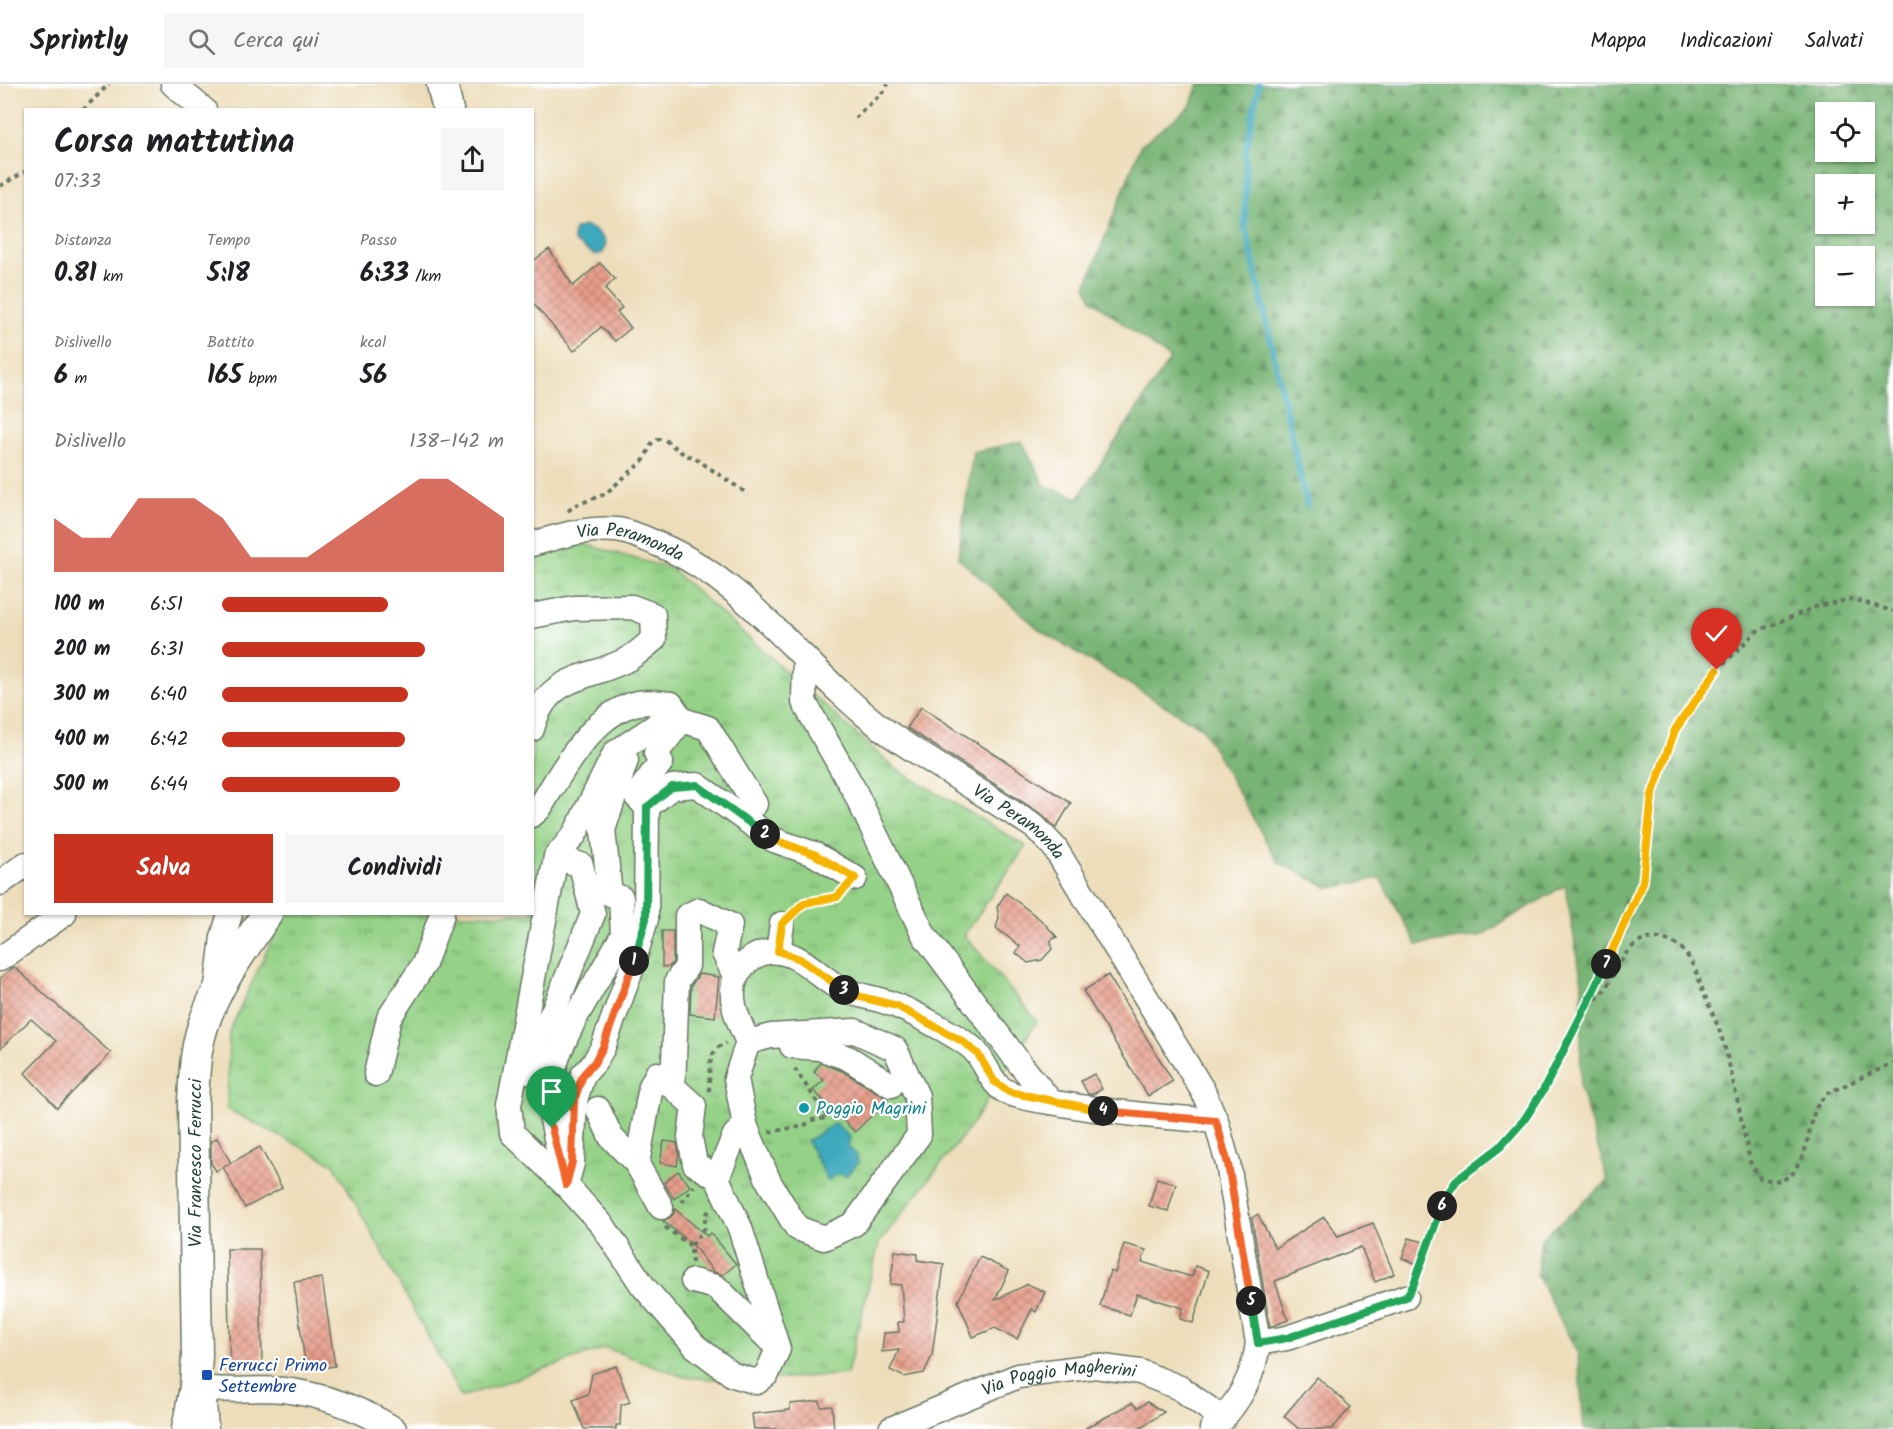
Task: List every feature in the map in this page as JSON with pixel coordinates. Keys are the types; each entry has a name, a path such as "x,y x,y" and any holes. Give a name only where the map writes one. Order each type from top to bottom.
{"main road":[{"path":"442,84 448,108"},
{"name":"Via Francesco Ferrucci","path":"187,1429 195,1387 197,1355 194,1074 202,1028 216,995 266,915"}],"street":[{"path":"173,84 202,108"},
{"name":"Via Peramonda","path":"534,543 595,530 618,531 639,536 698,564 753,607 804,658 880,727 1035,827 1045,836 1055,848 1186,1061 1216,1121 1228,1164 1258,1343"},
{"path":"534,616 574,608 632,607 653,615 654,639 628,659 561,684 537,711 534,722"},
{"path":"804,658 804,702 854,790 924,935 1051,1102"},
{"path":"534,813 539,809 568,758 606,717 638,703 677,712 708,728 755,804"},
{"path":"566,1185 548,1101 551,1076 575,1018 623,935 621,898 610,894 603,830 625,761 656,753 677,712"},
{"path":"637,1164 651,1086 657,1074 694,1106 690,1137 695,1164 711,1175 740,1228 777,1347 767,1374 757,1382 733,1376 695,1346 643,1286 603,1226 566,1185 512,1132 509,1105 556,857 575,834 615,753 677,712"},
{"path":"566,1185 572,1162 574,1100 583,1075 594,1063 603,1047 631,970 646,919 647,807 636,796 661,762 656,753"},
{"path":"647,807 672,787 697,785 774,840 814,854 855,878"},
{"path":"509,1105 528,1076 539,1039 593,914 581,865 556,857"},
{"path":"0,883 24,865"},
{"path":"673,1087 677,981 687,966 687,916 699,910 730,925 724,953 736,978"},
{"path":"0,959 63,915"},
{"path":"216,995 223,937 230,915"},
{"path":"376,1074 389,1018 424,964 442,915"},
{"path":"782,924 784,953"},
{"path":"739,1042 855,1031 895,1049 918,1096 919,1135 854,1224 824,1238 797,1228 769,1182 747,1130 736,1078 739,1042 733,998 736,978 746,961 768,952 784,953 839,987 861,997 897,1006 962,1041 978,1054 1001,1089 1051,1102 1139,1115 1216,1121"},
{"path":"776,1039 790,1046 819,1048 848,1058 891,1086"},
{"path":"598,1109 611,1137 637,1164 668,1208"},
{"path":"711,1175 735,1135 747,1130"},
{"path":"693,1281 716,1287 777,1347"},
{"path":"1218,1424 1243,1392 1256,1359 1258,1343 1287,1338 1406,1297"},
{"name":"Via Poggio Magherini","path":"891,1429 1018,1376 1095,1366 1140,1372 1180,1388 1218,1424"},
{"path":"195,1387 204,1403 206,1429"},
{"path":"195,1387 218,1390 284,1390 332,1400 368,1413 394,1429"}],"path":[{"path":"84,108 109,84"},
{"path":"855,118 885,90 888,84"},
{"path":"0,186 24,172"},
{"path":"557,537 566,512 574,506 605,494 644,460 652,443 659,439 670,443 685,455 693,457 748,494"},
{"path":"1406,1297 1413,1286 1451,1187 1500,1147 1524,1120 1544,1089 1587,1004 1643,882 1652,795 1675,730 1717,670 1757,631 1818,606 1852,599 1893,611"},
{"path":"782,924 804,903 837,897 855,878"},
{"path":"1587,1004 1596,1001 1604,991 1632,946 1647,939 1660,939 1680,947 1692,963 1724,1043 1751,1165 1760,1178 1773,1181 1783,1180 1793,1173 1804,1154 1815,1108 1826,1094 1893,1063"},
{"path":"747,1130 804,1126 811,1120 828,1118 776,1039"},
{"path":"694,1106 708,1097 711,1056 719,1046 739,1042"},
{"path":"668,1208 711,1175"},
{"path":"670,1231 691,1246 705,1228"}],"green space":[{"path":"1198,84 1893,84 1893,1429 1584,1429 1578,1354 1537,1275 1541,1239 1608,1181 1580,1087 1582,983 1565,885 1480,936 1417,945 1380,878 1330,888 1278,862 1202,728 1040,630 958,558 973,452 1022,441 1045,486 1078,498 1170,359 1092,300 1086,286 1141,145 1190,107"},
{"path":"580,543 671,569 896,769 1026,846 964,935 1037,1021 972,1124 879,1243 847,1374 744,1381 684,1377 606,1348 461,1397 334,1164 227,1109 229,1032 284,915 534,915 534,557"}],"water":[{"path":"584,226 600,234 606,243 603,253 595,255 574,242 575,229"},
{"path":"835,1123 850,1137 848,1147 857,1155 858,1163 846,1176 836,1174 828,1181 807,1141"}],"building":[{"path":"549,249 573,286 600,263 615,279 605,289 622,308 617,312 631,328 615,341 601,327 574,351 534,304 534,260"},
{"path":"921,707 1071,803 1056,828 1043,815 907,728"},
{"path":"1006,893 1041,920 1057,937 1051,940 1052,949 1042,960 1028,963 1016,953 1020,946 996,928 999,918 997,907"},
{"path":"662,931 673,931 673,962 669,967 662,967"},
{"path":"14,967 111,1053 57,1108 25,1073 56,1041 31,1019 0,1049 0,978"},
{"path":"699,974 719,977 715,1017 690,1014 691,986"},
{"path":"1108,975 1173,1081 1148,1096 1083,991"},
{"path":"820,1063 842,1071 888,1099 855,1132 813,1090 824,1080 814,1072"},
{"path":"1094,1074 1102,1089 1088,1094 1081,1081"},
{"path":"217,1138 231,1163 260,1147 282,1188 245,1208 223,1167 216,1171 211,1163 211,1141"},
{"path":"664,1141 677,1143 679,1154 677,1166 660,1163"},
{"path":"678,1171 690,1186 674,1199 664,1183"},
{"path":"1157,1178 1176,1184 1168,1211 1149,1206"},
{"path":"675,1209 707,1236 711,1233 736,1264 723,1275 714,1272 692,1244 663,1221 673,1215"},
{"path":"1258,1214 1275,1248 1324,1217 1338,1236 1373,1223 1394,1274 1375,1282 1361,1247 1275,1281 1288,1320 1270,1327 1252,1218"},
{"path":"1409,1238 1424,1242 1417,1264 1402,1258"},
{"path":"1124,1244 1146,1250 1142,1262 1192,1277 1195,1266 1209,1271 1193,1323 1180,1319 1183,1308 1137,1294 1130,1315 1100,1306 1110,1271 1115,1273"},
{"path":"227,1249 260,1249 262,1368 230,1369"},
{"path":"895,1251 918,1254 917,1260 944,1264 932,1356 924,1373 904,1377 890,1370 899,1350 882,1352 884,1333 899,1332 898,1322 904,1322 901,1285 890,1284"},
{"path":"980,1257 1009,1271 995,1300 1028,1284 1045,1292 1036,1312 1032,1309 1017,1339 995,1328 973,1337 958,1301"},
{"path":"322,1278 335,1366 306,1370 294,1282"},
{"path":"616,1366 630,1402 621,1405 620,1425 616,1425 616,1429 584,1429 573,1400 588,1394 592,1374"},
{"path":"1317,1377 1351,1407 1332,1429 1299,1429 1284,1416"},
{"path":"820,1401 821,1407 832,1406 834,1429 754,1429 752,1414 790,1410 790,1404"},
{"path":"1147,1402 1164,1412 1139,1429 1084,1429 1132,1403 1138,1408"}],"waterway":[{"path":"1259,84 1246,148 1245,225 1307,505"}],"place":[{"name":"Poggio Magrini","path":"804,1108"},
{"name":"Ferrucci Primo Settembre","path":"207,1375"}],"route":[{"path":"552,1128 566,1185 572,1162 574,1100 583,1075 594,1063 603,1047 631,970 646,919 647,807 672,787 697,785 774,840 814,854 855,878 837,897 804,903 782,924 778,951 800,959 839,987 861,997 897,1006 962,1041 978,1054 1001,1089 1022,1096 1100,1110 1216,1121 1228,1164 1258,1343 1287,1338 1406,1297 1411,1292 1451,1187 1500,1147 1524,1120 1544,1089 1587,1004 1643,882 1652,795 1675,730 1717,670"}]}
